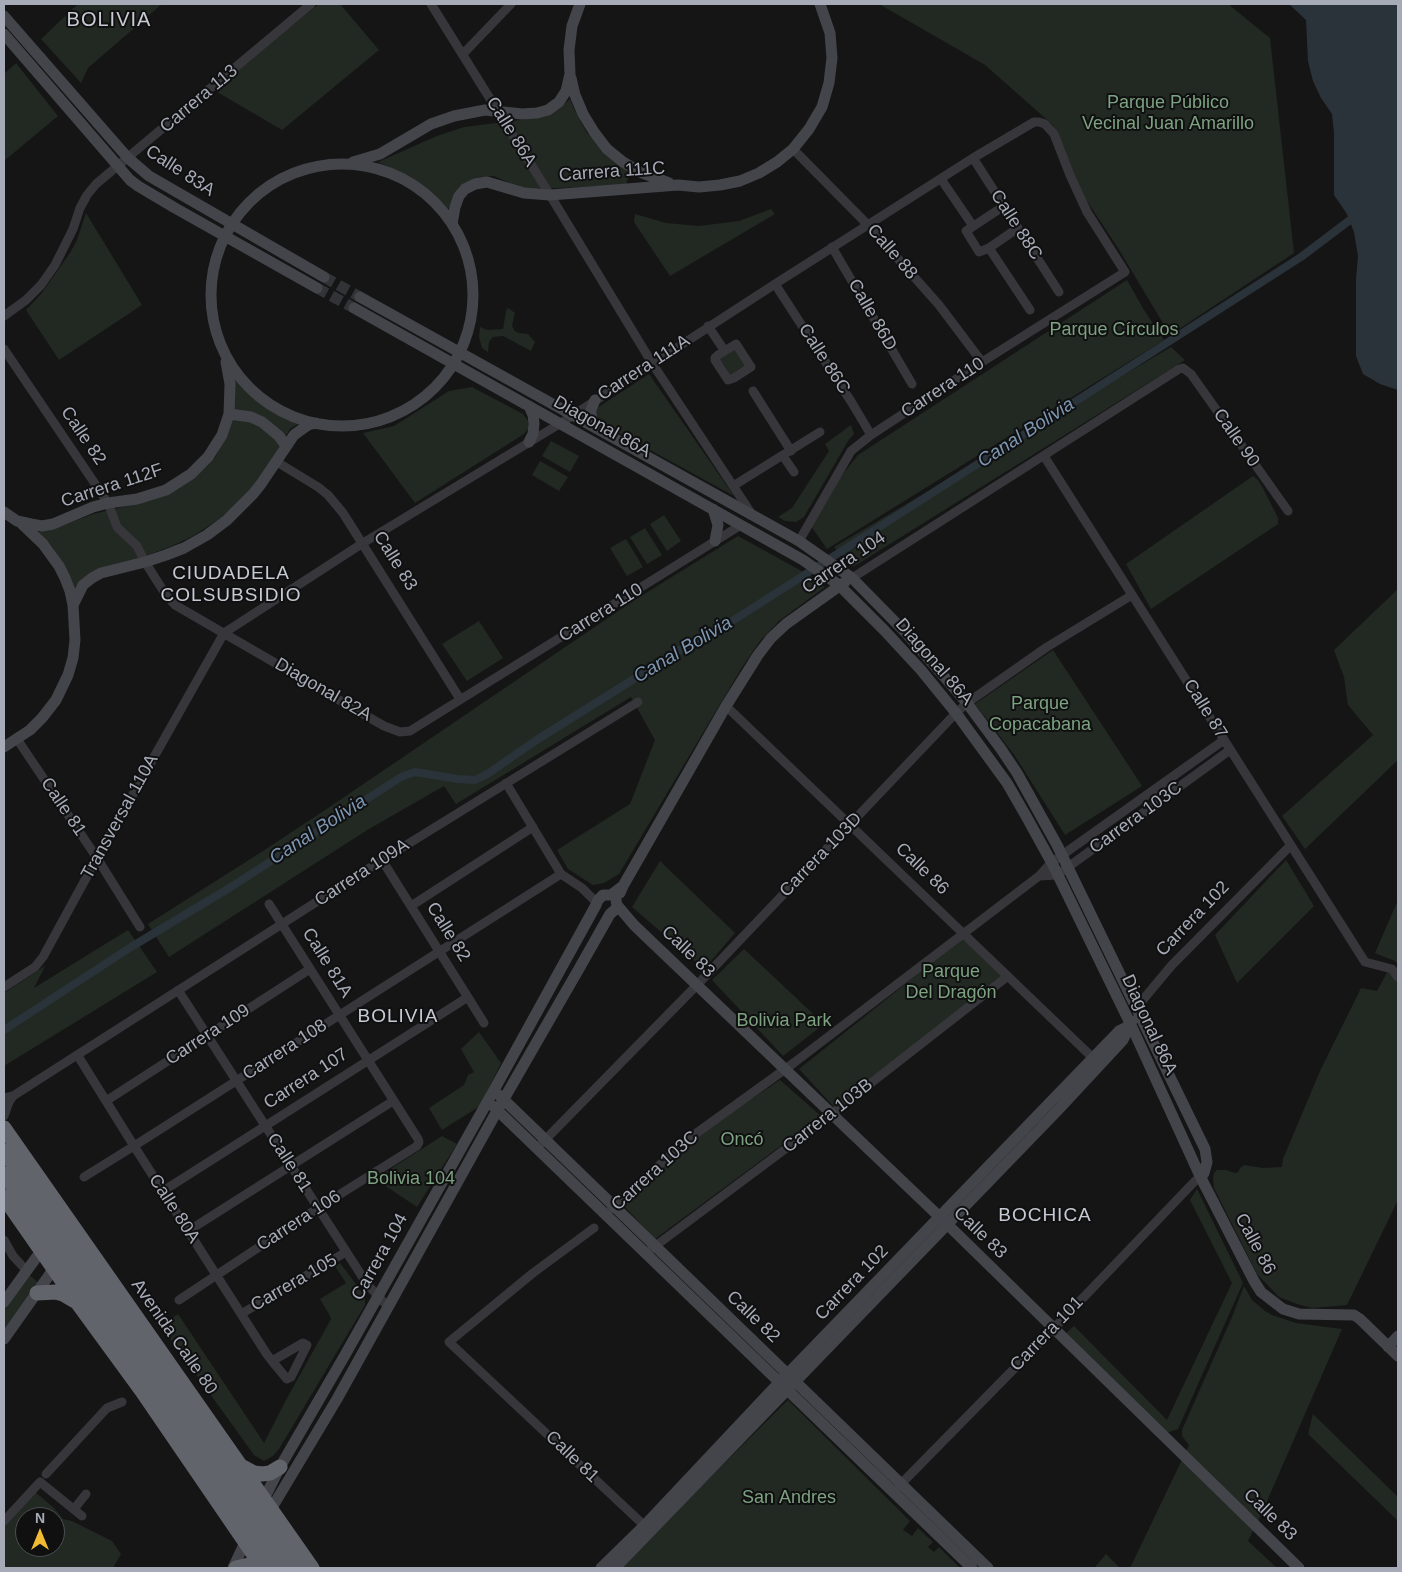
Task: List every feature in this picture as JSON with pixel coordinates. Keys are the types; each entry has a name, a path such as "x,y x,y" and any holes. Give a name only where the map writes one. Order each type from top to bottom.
{"highway":[{"name":"Avenida Calle 80","path":"4,1128 240,1465 258,1520 280,1568"},
{"name":"Avenida Calle 80","path":"4,1150 55,1246 258,1520 261,1568"},
{"name":"Avenida Calle 80","path":"4,1174 166,1402 296,1568"},
{"name":"Avenida Calle 80","path":"4,1197 55,1246 54,1268 142,1392 258,1520 312,1568"},
{"path":"37,1293 56,1292 77,1302"},
{"path":"142,1392 166,1402"},
{"path":"240,1465 246,1470 262,1474 270,1473 280,1467"},
{"path":"235,1568 249,1565 261,1568"}],"street":[{"name":"Carrera 113","path":"4,316 26,300 55,265 73,229 80,208 96,184 312,4"},
{"name":"Calle 86A","path":"431,4 652,362"},
{"path":"463,54 511,4"},
{"path":"580,4 572,26 569,50 570,74 583,114 594,132 623,162 659,180 678,185"},
{"name":"Carrera 111C","path":"452,224 458,196 465,189 475,184 487,182 499,184 524,193 550,195 678,185 720,186 740,181 759,173 793,149 810,129 822,107 829,83 832,58 830,33 820,4"},
{"name":"Calle 83A","path":"4,16 128,158 149,176 324,276 317,288 138,186 118,167 4,34"},
{"path":"347,164 380,154 431,124 472,112 485,110 522,114 548,110 560,102 566,91 570,74"},
{"name":"Carrera 111A","path":"224,633 363,543 561,423 652,362 868,224 1034,122 1045,124 1054,134 1087,212 1124,272"},
{"name":"Calle 88","path":"793,149 868,224 938,306 982,362"},
{"name":"Calle 88C","path":"973,158 1059,292"},
{"path":"347,164 378,169 407,182 424,193 440,207 452,224 464,248 472,274 473,300 469,327 454,364 440,382 424,397 405,410 384,419 362,424 339,426 316,423 293,416 271,405 252,391 224,355 215,332 210,308 210,283 215,259 224,236 245,206 281,179 302,170 324,165 347,164"},
{"path":"941,178 973,226"},
{"path":"1004,206 966,231 979,252 989,248 1018,228"},
{"name":"Calle 86D","path":"832,247 912,384"},
{"path":"268,260 274,248"},
{"path":"989,248 1030,310"},
{"name":"Carrera 110","path":"799,541 851,451 871,435 982,362 1124,272"},
{"name":"Calle 86C","path":"775,284 852,402 871,435"},
{"path":"454,364 354,308 361,297 460,352"},
{"path":"708,326 724,350"},
{"path":"419,345 426,334"},
{"name":"Calle 82","path":"4,349 85,472 108,503 117,527 133,540 170,600 187,612"},
{"name":"Diagonal 86A","path":"460,352 799,541 852,578 906,633 966,703 1017,773 1062,855 1204,1149 1207,1162 1201,1177"},
{"name":"Carrera 112F","path":"4,512 18,521 42,526 53,524 93,507 137,499 166,490 192,474 208,457 218,442 229,414 230,384 224,355"},
{"name":"Diagonal 86A","path":"652,362 751,513"},
{"name":"Diagonal 86A","path":"454,364 820,570 839,586 902,649 956,713 1006,783 1051,862 1201,1177"},
{"name":"Carrera 104","path":"258,1520 337,1399 612,904 726,706 771,638 786,624 839,586 1183,368"},
{"name":"Calle 90","path":"1183,368 1191,374 1288,511"},
{"path":"752,391 791,451"},
{"path":"592,426 591,410 595,400"},
{"path":"529,406 534,424 533,434 529,442"},
{"path":"229,414 246,416 262,422 271,428 286,446"},
{"path":"73,605 83,585 101,572 145,562 184,548 227,520 262,484 294,434 308,425 316,423"},
{"path":"733,486 820,432"},
{"path":"783,456 794,472"},
{"name":"Calle 87","path":"1044,456 1365,962 1392,970 1398,977"},
{"name":"Calle 83","path":"277,462 318,487 328,495 343,513 460,699"},
{"path":"712,509 718,525 714,541"},
{"path":"4,747 17,739 42,718 52,705 68,675 76,640 73,605 66,578 52,554 34,534 18,521"},
{"name":"Carrera 110","path":"460,699 741,525"},
{"name":"Carrera 103D","path":"541,1144 697,985 966,703 1047,647 1132,594"},
{"name":"Diagonal 82A","path":"187,612 384,726 400,732 410,731 460,699"},
{"name":"Transversal 110A","path":"4,987 35,967 43,957 224,633"},
{"name":"Carrera 109A","path":"4,1098 14,1096 382,860 638,702"},
{"name":"Calle 86","path":"726,706 1093,1058"},
{"name":"Calle 81","path":"17,739 97,858 140,927"},
{"name":"Carrera 103C","path":"610,1211 688,1140 785,1070 1039,876 1051,862 1224,740"},
{"name":"Carrera 103C","path":"1057,875 1230,750"},
{"path":"506,783 561,874 612,904"},
{"path":"412,906 533,827"},
{"name":"Carrera 102","path":"615,1568 647,1529 788,1382 1056,1104 1123,1040 1136,1008 1172,965 1291,845"},
{"name":"Calle 82","path":"382,860 484,1023"},
{"name":"Carrera 108","path":"84,1177 561,874"},
{"path":"1039,876 1057,875"},
{"path":"582,888 596,904"},
{"name":"Carrera 104","path":"258,1520 280,1467 378,1297 600,897 612,904"},
{"name":"Calle 81A","path":"269,904 419,1142"},
{"name":"Calle 83","path":"596,904 601,913 612,904 943,1221 1299,1568"},
{"name":"Carrera 109","path":"106,1101 310,969"},
{"name":"Carrera 103B","path":"651,1250 831,1114 1008,976"},
{"name":"Calle 81","path":"178,990 367,1284 388,1307"},
{"name":"Carrera 107","path":"163,1191 468,997"},
{"name":"Carrera 102","path":"1056,1104 1093,1058 1119,1031 1130,1025"},
{"name":"Calle 80A","path":"78,1056 272,1361"},
{"name":"Calle 82","path":"494,1090 541,1144 897,1488 972,1568"},
{"path":"4,1116 9,1102 14,1096"},
{"path":"188,1231 393,1101"},
{"name":"Calle 82","path":"488,1101 541,1144"},
{"name":"Carrera 106","path":"179,1300 318,1208 418,1146 419,1142"},
{"name":"Calle 86","path":"1201,1177 1261,1292 1283,1309 1299,1314 1350,1314 1360,1319 1398,1356"},
{"name":"Carrera 101","path":"897,1488 1189,1187 1201,1177"},
{"path":"4,1302 27,1271 55,1246 66,1217"},
{"name":"Calle 81","path":"594,1228 533,1273 449,1342 647,1529"},
{"path":"4,1240 13,1256 27,1271"},
{"name":"Carrera 105","path":"241,1314 346,1252"},
{"path":"4,1339 54,1268"},
{"path":"1388,1347 1398,1336"},
{"path":"4,1522 107,1408 122,1402"},
{"path":"43,1478 82,1516"},
{"name":"Calle 82","path":"897,1488 988,1568"},
{"path":"74,1509 86,1494"},
{"path":"235,1568 258,1520"},
{"name":"Carrera 102","path":"601,1568 647,1529"}],"green space":[{"path":"78,4 162,4 88,68 81,83 41,39"},
{"path":"319,4 340,4 379,50 282,130 212,89"},
{"name":"Parque Público Vecinal Juan Amarillo","path":"879,4 1228,4 1270,38 1294,253 1170,335 1118,248 1085,198 1053,125 985,65"},
{"path":"16,63 58,116 4,161 4,74"},
{"path":"570,99 587,133 610,157 630,172 626,185 534,189 518,187 494,176 481,177 472,180 454,196 448,209 425,187 411,177 378,162 437,136 464,127 536,118 559,109"},
{"path":"771,209 775,214 670,276 634,222 635,214 666,223 699,226 739,221"},
{"path":"86,213 142,305 59,360 26,310 41,294 70,253 77,240"},
{"name":"Parque Círculos","path":"1127,280 1164,340 827,549 811,526 838,480 858,455"},
{"path":"508,308 515,313 512,326 515,331 528,334 535,342 531,351 503,336 493,337 489,342 488,352 482,348 479,337 480,327 487,330 503,329"},
{"path":"736,345 750,367 731,378 717,357"},
{"path":"1171,347 1185,360 853,567 834,547"},
{"path":"231,371 243,387 266,407 288,419 302,422 290,429 260,479 236,506 216,521 193,536 172,546 81,580 74,589 64,564 51,545 37,532 59,527 93,514 152,500 195,475 208,465 216,456 224,438"},
{"path":"649,374 734,496 597,421 597,408"},
{"path":"472,387 523,414 528,421 529,428 524,434 415,503 363,433 394,426 449,391"},
{"path":"851,425 854,434 848,441 804,517 796,522 785,521 778,517 792,508 829,451 825,444"},
{"path":"551,441 579,456 570,472 542,456"},
{"path":"540,461 568,477 559,491 532,475"},
{"path":"1253,476 1263,488 1278,518 1278,524 1151,609 1126,564"},
{"path":"664,515 681,541 667,551 650,524"},
{"path":"645,528 662,555 647,564 630,537"},
{"path":"738,536 818,580 825,587 779,621 760,641 741,669 619,874 604,883 593,885 568,869 557,850 630,804 655,740 631,697 456,804 444,786 369,829 169,957 148,924 328,808 633,601"},
{"path":"626,539 643,567 627,576 610,548"},
{"path":"1398,589 1398,760 1305,849 1282,816 1373,735 1348,705 1344,677 1334,650"},
{"path":"479,621 503,658 467,681 442,644"},
{"name":"Parque Copacabana","path":"1053,650 1142,786 1065,835 1015,756 975,704"},
{"path":"1286,860 1314,906 1237,983 1215,935"},
{"path":"660,861 735,933 704,969 632,907"},
{"path":"1398,900 1398,964 1375,953"},
{"path":"128,930 157,972 4,1066 4,993 45,966 34,988"},
{"name":"Parque Del Dragón","path":"963,938 1002,976 835,1108 799,1069"},
{"name":"Bolivia Park","path":"744,949 824,1024 783,1056 712,980"},
{"path":"1389,969 1398,978 1398,1200 1347,1305 1312,1308 1279,1297 1257,1274 1214,1188 1214,1173 1217,1170 1226,1170 1235,1173 1244,1165 1263,1168 1282,1167 1283,1159 1320,1071 1361,988 1377,991"},
{"path":"479,1032 501,1063 480,1106 442,1130 429,1108 464,1085 468,1075 474,1072 461,1049"},
{"name":"Oncó","path":"780,1080 821,1116 655,1239 623,1205 680,1151 726,1116"},
{"name":"Bolivia 104","path":"442,1136 457,1144 417,1207 375,1179"},
{"path":"1197,1189 1243,1283 1178,1429 1166,1433 1064,1335 1074,1326 1167,1420 1232,1283 1190,1200"},
{"path":"340,1263 365,1296 365,1305 279,1449 273,1456 264,1461 254,1455 161,1326 178,1314 264,1443 331,1319 320,1299 346,1283 335,1266"},
{"path":"28,1274 39,1283 4,1332 4,1308"},
{"path":"1244,1286 1252,1300 1272,1315 1296,1323 1342,1329 1248,1541 1277,1568 1130,1568 1189,1445 1182,1436 1182,1430"},
{"name":"San Andres","path":"788,1400 910,1521 903,1530 912,1536 918,1528 933,1542 928,1547 934,1552 939,1547 960,1568 622,1568 673,1514"},
{"path":"1313,1414 1398,1497 1398,1521 1308,1434"},
{"path":"33,1490 53,1507 19,1507"},
{"path":"15,1512 15,1557 65,1557 65,1519 72,1521 112,1541 121,1554 113,1568 4,1568 4,1526"},
{"path":"1106,1554 1119,1567 1119,1568 1095,1567"}],"shaded area":[{"path":"1289,4 1398,4 1398,390 1380,384 1363,374 1356,356 1356,279 1358,256 1354,232 1347,214 1334,195 1334,133 1332,114 1321,98 1313,81 1308,61 1306,20"}],"waterway":[{"name":"Canal Bolivia","path":"4,1030 131,947 231,887 401,777 415,772 475,780 489,773 535,741 685,647 723,627 1301,257 1350,220"}],"tunnel":[{"path":"324,277 360,297"},
{"path":"317,288 354,308"}],"district":[{"name":"BOLIVIA","path":"109,20"},
{"name":"CIUDADELA COLSUBSIDIO","path":"231,585"},
{"name":"BOLIVIA","path":"398,1017"},
{"name":"BOCHICA","path":"1045,1216"}]}
